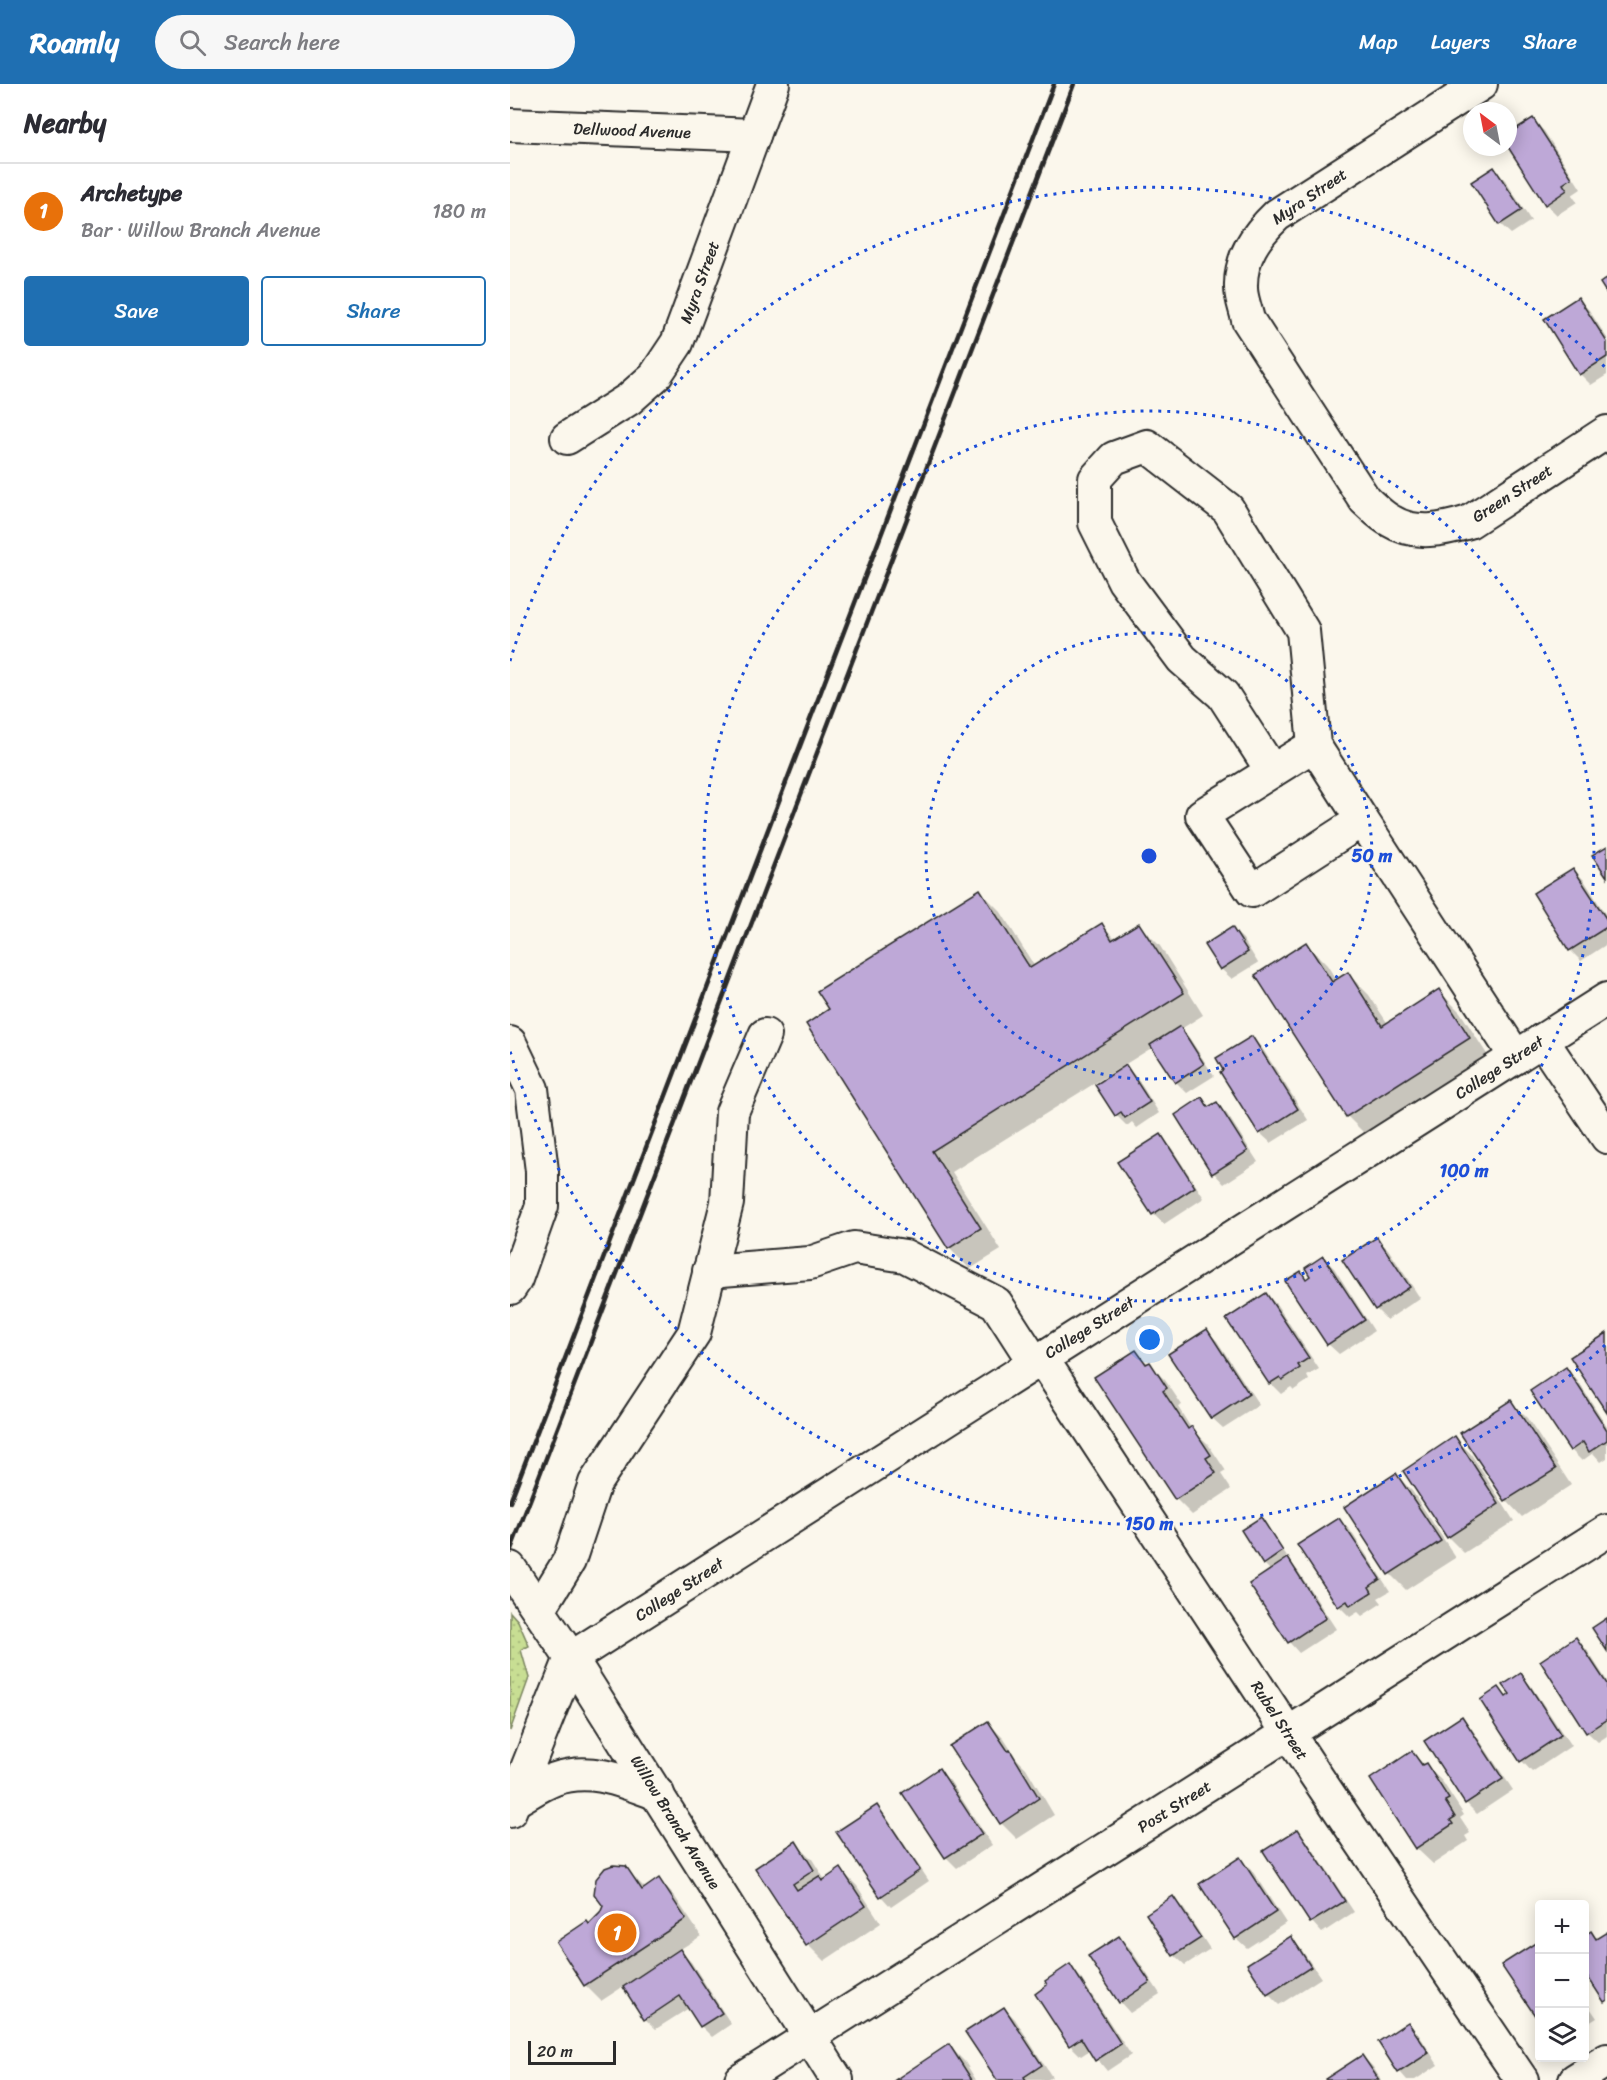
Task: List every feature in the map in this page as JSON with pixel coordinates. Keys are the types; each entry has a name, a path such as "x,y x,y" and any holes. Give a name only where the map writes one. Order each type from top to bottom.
{"street":[{"name":"Myra Street","path":"567,438 629,399 655,376 676,343 773,84"},
{"name":"Myra Street","path":"1315,425 1248,320 1240,288 1245,260 1258,233 1277,215 1481,84"},
{"name":"Dellwood Avenue","path":"510,125 754,135"},
{"name":"Green Street","path":"1315,425 1365,500 1390,521 1414,530 1444,529 1469,522 1607,432"},
{"path":"1272,771 1223,695 1182,658 1124,581 1095,523 1095,479 1114,458 1147,446 1228,509 1304,631 1314,745 1362,820 1529,1048 1607,1137"},
{"path":"1314,745 1202,815 1252,891 1362,820"},
{"name":"College Street","path":"571,1658 1607,999"},
{"path":"539,1610 569,1560 595,1483 693,1333 726,1203 732,1112 765,1035"},
{"path":"510,1043 532,1089 542,1171 542,1206 516,1279 510,1288"},
{"name":"Rubel Street","path":"709,1271 810,1263 854,1248 905,1256 996,1303 1038,1360 1522,2080"},
{"name":"Post Street","path":"741,2080 1607,1531"},
{"name":"Willow Branch Avenue","path":"510,1568 658,1794 837,2080"},
{"path":"512,1806 571,1658"},
{"path":"512,1806 554,1779 580,1772 608,1776 658,1794"},
{"path":"1575,2080 1607,2060"}],"green space":[{"path":"510,1612 518,1621 529,1646 521,1650 529,1678 510,1731"}],"building":[{"path":"1533,118 1572,178 1563,184 1567,190 1545,205 1514,156 1517,156 1517,128"},
{"path":"1494,167 1522,210 1499,225 1471,182"},
{"path":"1607,278 1607,294 1600,283"},
{"path":"1578,297 1607,342 1607,357 1579,375 1544,319"},
{"path":"1607,846 1607,877 1592,855"},
{"path":"1573,868 1607,920 1607,927 1569,951 1533,893"},
{"path":"980,889 1030,968 1102,923 1112,940 1139,923 1184,993 932,1151 981,1228 948,1249 806,1024 829,1009 817,991"},
{"path":"1232,927 1248,952 1220,970 1204,945"},
{"path":"1306,942 1332,982 1348,972 1382,1026 1439,989 1470,1038 1346,1117 1255,975"},
{"path":"1180,1026 1204,1064 1175,1083 1150,1045"},
{"path":"1252,1036 1298,1109 1259,1134 1220,1072 1223,1070 1216,1058"},
{"path":"1126,1065 1150,1102 1125,1118 1121,1112 1115,1116 1095,1085"},
{"path":"1202,1097 1208,1107 1217,1102 1248,1151 1212,1174 1175,1115"},
{"path":"1161,1134 1195,1187 1152,1215 1117,1162"},
{"path":"1377,1237 1410,1287 1375,1310 1342,1260"},
{"path":"1323,1256 1365,1320 1327,1345 1285,1281 1301,1271 1306,1279 1310,1276 1305,1268"},
{"path":"1266,1293 1309,1358 1298,1365 1300,1368 1282,1380 1280,1377 1269,1384 1226,1319"},
{"path":"1207,1329 1249,1394 1211,1419 1168,1354"},
{"path":"1607,1333 1607,1413 1570,1357"},
{"path":"1136,1350 1146,1364 1150,1362 1167,1388 1163,1391 1188,1429 1192,1426 1211,1455 1206,1458 1216,1473 1175,1500 1094,1377"},
{"path":"1566,1367 1607,1430 1607,1440 1589,1452 1583,1442 1570,1451 1530,1391"},
{"path":"1511,1400 1556,1469 1505,1501 1460,1433"},
{"path":"1455,1436 1499,1504 1447,1538 1403,1471"},
{"path":"1396,1473 1441,1541 1388,1575 1344,1507"},
{"path":"1261,1517 1283,1551 1263,1565 1241,1530"},
{"path":"1339,1518 1380,1579 1369,1587 1372,1592 1350,1606 1347,1601 1338,1607 1297,1545"},
{"path":"1288,1558 1326,1618 1288,1643 1249,1584"},
{"path":"1607,1618 1607,1651 1592,1628"},
{"path":"1576,1637 1607,1684 1607,1719 1586,1733 1540,1661"},
{"path":"1521,1673 1561,1735 1520,1762 1480,1700 1499,1687 1506,1697 1510,1694 1503,1685"},
{"path":"1462,1716 1503,1779 1465,1804 1424,1741"},
{"path":"988,1721 1008,1751 1010,1750 1039,1798 1000,1824 949,1746"},
{"path":"1412,1751 1422,1765 1426,1763 1449,1799 1445,1801 1455,1817 1450,1820 1453,1824 1415,1849 1370,1779"},
{"path":"939,1768 982,1834 945,1858 902,1793"},
{"path":"877,1805 920,1870 880,1897 836,1832"},
{"path":"1298,1829 1345,1901 1310,1923 1263,1851"},
{"path":"796,1841 814,1870 793,1884 797,1890 819,1876 822,1881 841,1868 866,1906 806,1946 755,1868"},
{"path":"1240,1857 1276,1912 1235,1939 1199,1884"},
{"path":"613,1865 626,1866 642,1890 659,1878 686,1919 584,1986 556,1942 587,1921 589,1924 600,1913 603,1906 594,1894 596,1879 605,1868"},
{"path":"1173,1896 1201,1938 1173,1956 1146,1914"},
{"path":"1591,1931 1596,1939 1607,1932 1607,2000 1604,2002 1589,1979 1589,1932"},
{"path":"1119,1936 1150,1982 1119,2003 1088,1956"},
{"path":"1291,1936 1311,1967 1267,1995 1247,1964"},
{"path":"1535,1943 1535,2016 1501,1965"},
{"path":"680,1949 722,2013 700,2027 680,1996 644,2020 623,1987"},
{"path":"1070,1964 1121,2044 1095,2061 1081,2038 1069,2046 1035,1994 1047,1985 1045,1981"},
{"path":"1004,2007 1042,2065 1024,2077 1026,2080 997,2080 965,2032"},
{"path":"1408,2022 1429,2053 1398,2073 1378,2042"},
{"path":"949,2044 972,2080 895,2080"},
{"path":"1362,2055 1379,2080 1325,2079"}],"railway":[{"path":"510,1502 1054,84"},
{"path":"510,1552 1074,84"}],"place":[{"name":"Archetype","path":"617,1933"}]}
